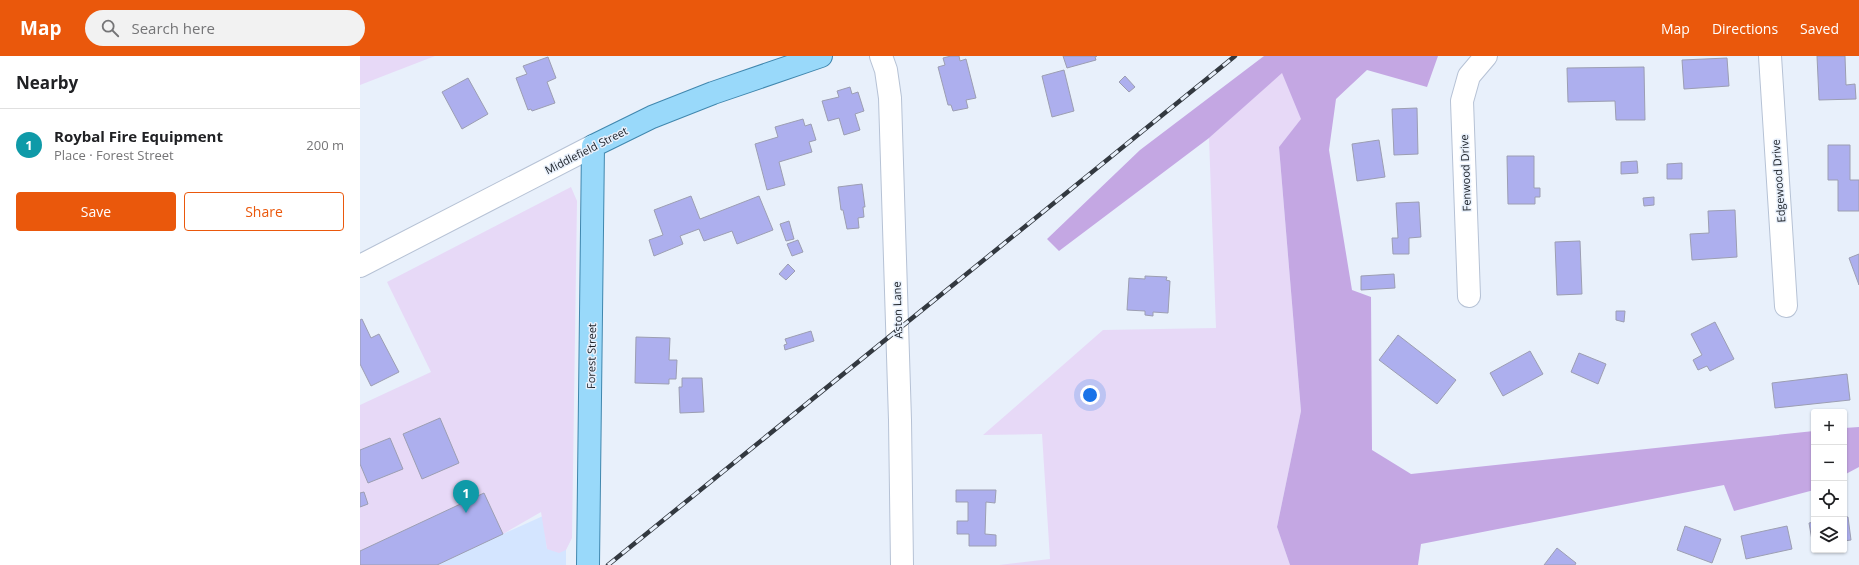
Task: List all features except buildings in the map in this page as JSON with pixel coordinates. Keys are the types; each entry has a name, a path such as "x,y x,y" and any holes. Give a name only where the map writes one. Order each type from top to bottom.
{"main road":[{"name":"Middlefield Street","path":"593,146 659,114 713,93 821,56"},
{"name":"Forest Street","path":"588,565 593,146"}],"street":[{"name":"Aston Lane","path":"881,56 886,70 890,98 900,420 902,565"},
{"name":"Fenwood Drive","path":"1469,296 1462,101 1468,76 1486,56"},
{"name":"Edgewood Drive","path":"1770,56 1786,306"},
{"name":"Middlefield Street","path":"360,266 593,146"}],"shaded area":[{"path":"360,56 435,56 360,85"},
{"path":"1264,56 1438,56 1427,87 1367,70 1336,99 1329,150 1352,290 1371,297 1372,450 1411,474 1811,431 1811,491 1734,511 1724,485 1421,544 1418,565 1290,565 1277,527 1301,411 1279,147 1301,119 1282,73 1209,138 1059,251 1047,239 1140,150"},
{"path":"1282,72 1302,119 1279,147 1301,411 1277,527 1290,565 999,565 1050,559 1042,434 983,435 1103,330 1216,328 1209,138"},
{"path":"571,187 577,201 572,538 566,550 559,553 547,549 541,512 503,534 484,493 360,551 360,405 431,372 387,282"},
{"path":"1859,427 1859,467 1847,473 1847,445 1847,428"},
{"path":"484,493 503,534 543,516 547,549 566,550 566,565 360,565 360,551"}],"railway":[{"path":"608,565 1235,56"}],"place":[{"name":"Roybal Fire Equipment","path":"466,513"}]}
